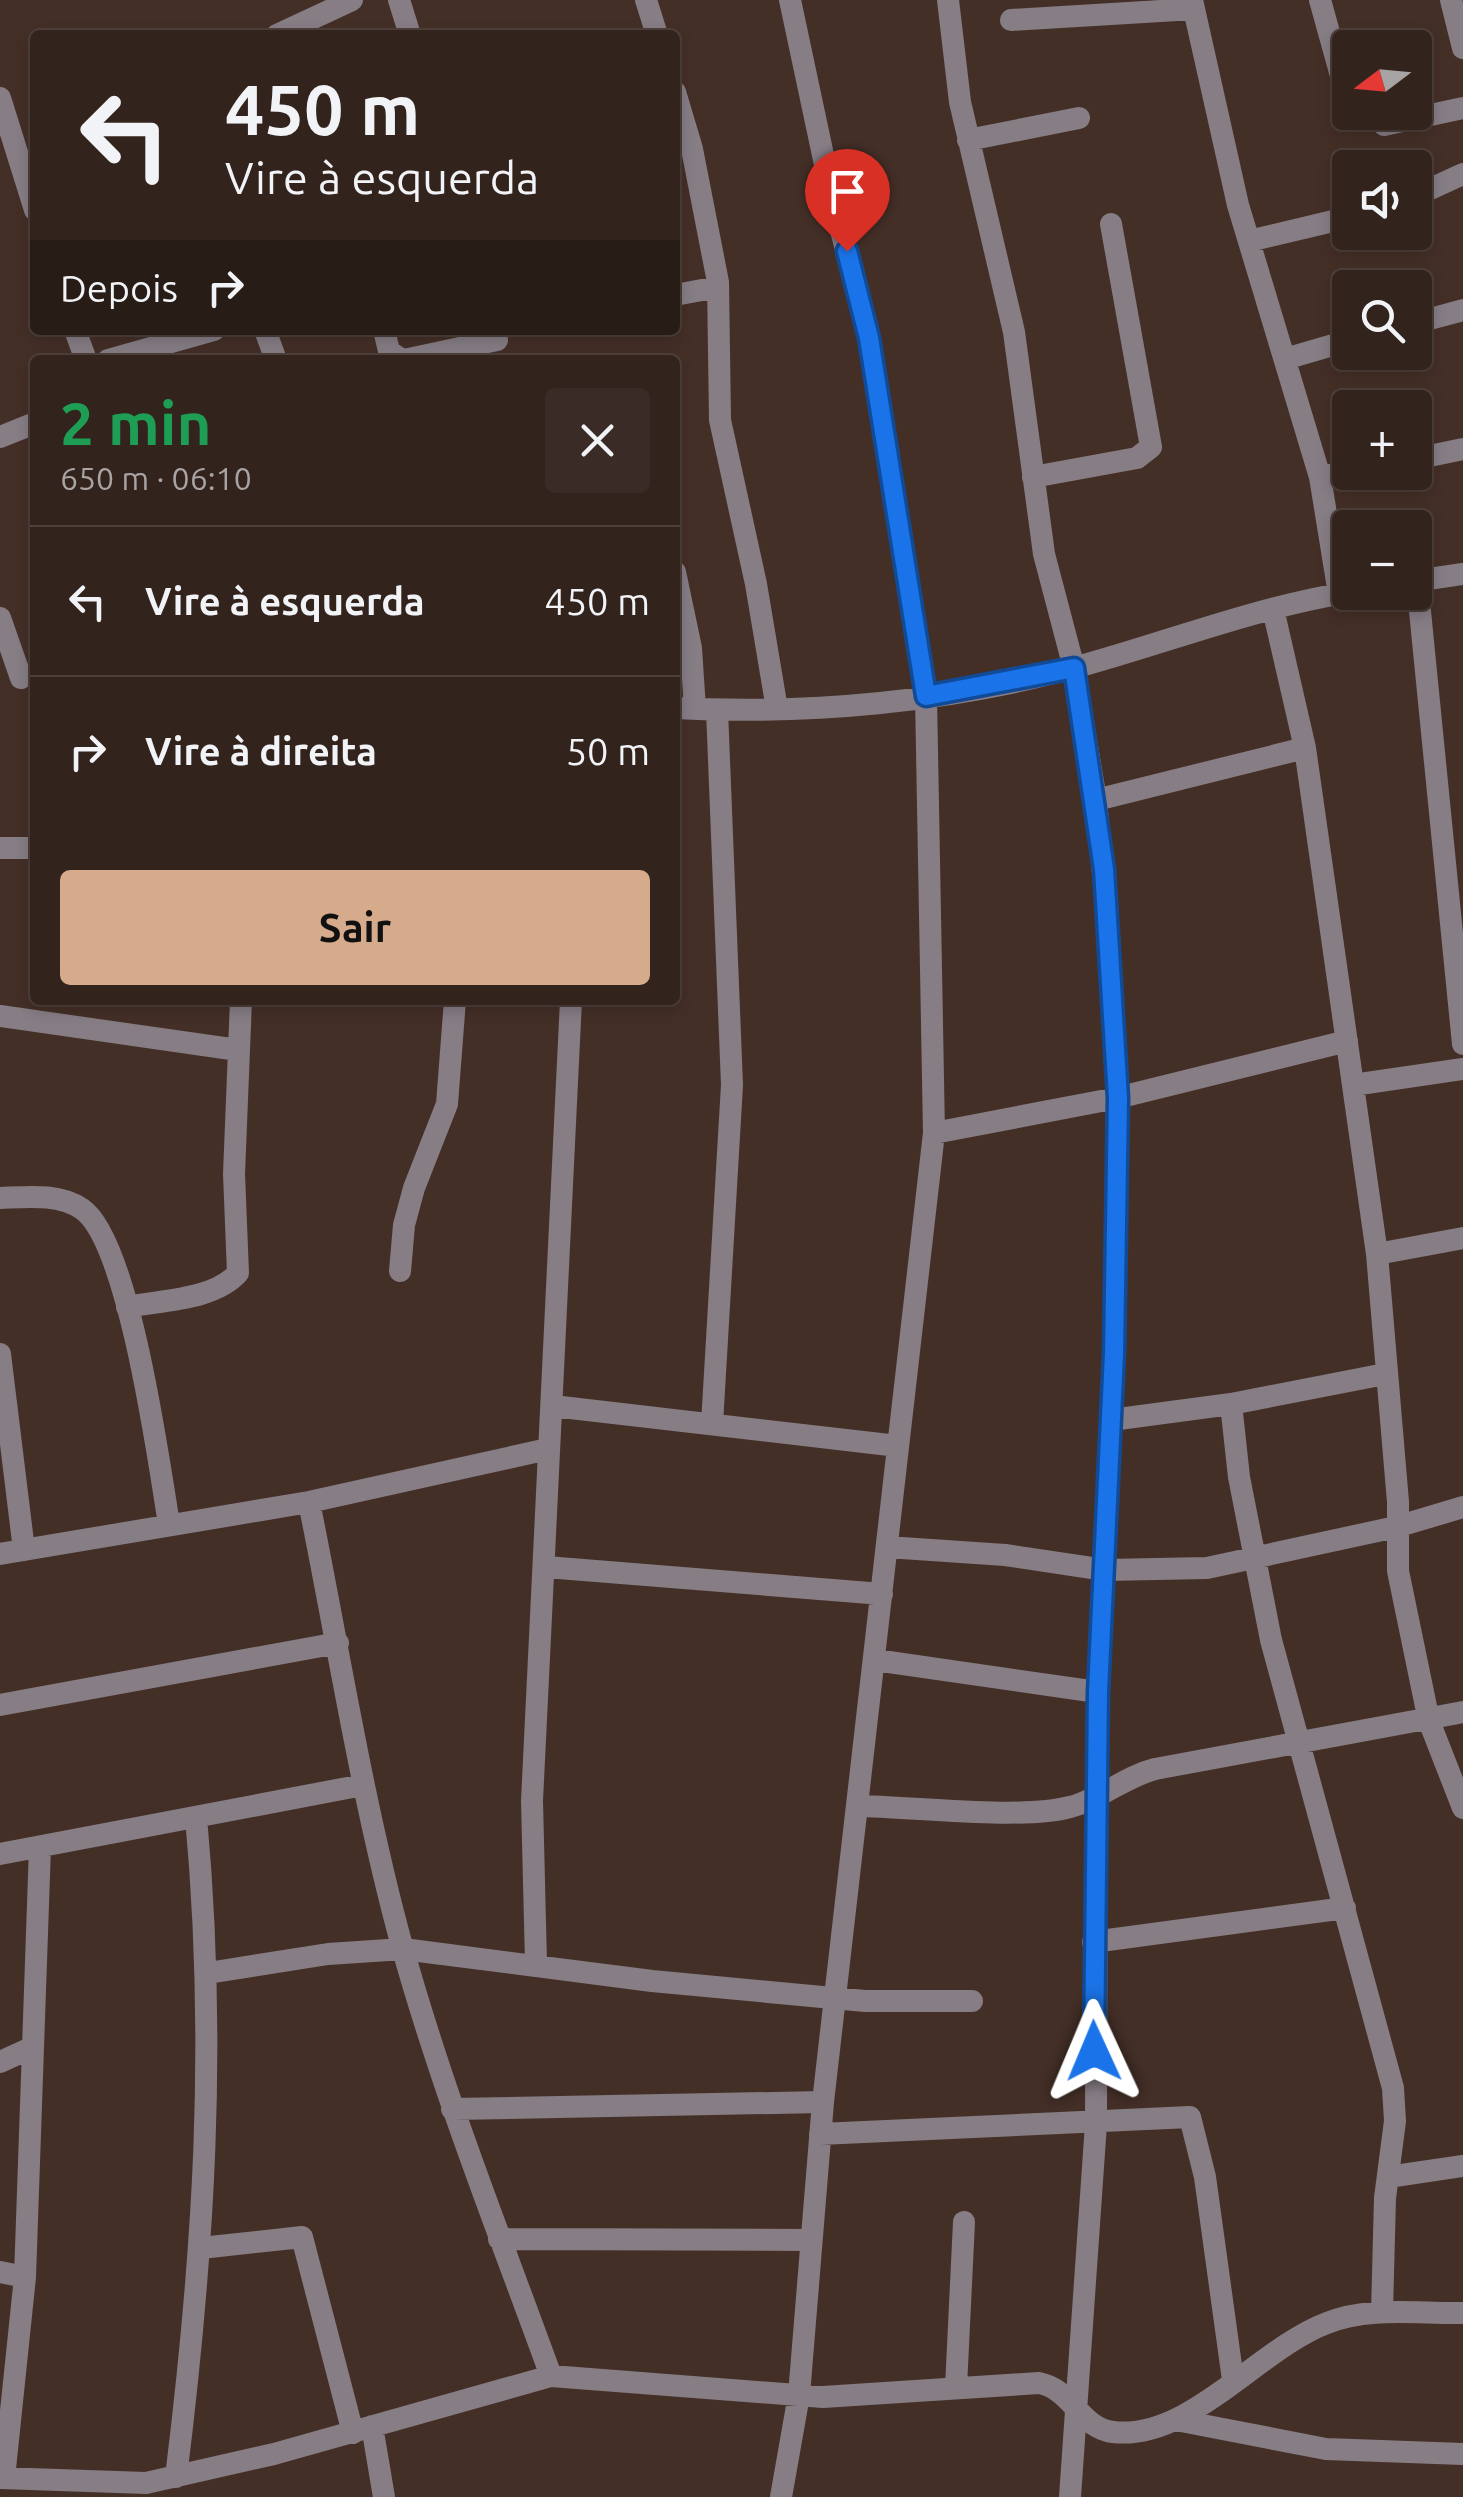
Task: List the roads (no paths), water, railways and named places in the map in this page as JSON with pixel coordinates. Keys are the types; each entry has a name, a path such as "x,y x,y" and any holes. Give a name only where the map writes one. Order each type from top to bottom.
{"street":[{"path":"288,30 352,0"},
{"path":"646,0 655,30"},
{"path":"781,2497 799,2394 823,2102 934,1133 926,696 869,338 822,154 790,0"},
{"path":"948,0 968,140 1014,332 1044,554 1074,668 1096,800 1118,1098 1111,1420 1098,1692 1093,1942 1096,2124 1070,2497"},
{"path":"1320,0 1332,43"},
{"path":"1451,0 1463,48"},
{"path":"408,2 410,30"},
{"path":"1011,20 1193,4 1248,241 1320,476 1332,532"},
{"path":"0,98 26,153 30,178"},
{"path":"1432,115 1463,108"},
{"path":"968,140 1079,118"},
{"path":"680,125 718,288 720,420 756,584 777,710"},
{"path":"1432,188 1463,174"},
{"path":"1248,241 1332,221"},
{"path":"1034,477 1137,458 1151,447 1111,224"},
{"path":"680,294 718,288"},
{"path":"1432,318 1463,310"},
{"path":"126,355 196,335"},
{"path":"431,355 498,343"},
{"path":"1285,360 1332,346"},
{"path":"0,437 30,424"},
{"path":"1432,455 1463,449"},
{"path":"1320,476 1332,474"},
{"path":"1432,579 1463,574"},
{"path":"680,596 691,648 732,1085 712,1424"},
{"path":"696,709 777,710 926,696 1074,668 1273,609 1332,596"},
{"path":"1273,609 1306,748 1378,1254 1398,1571 1430,1720 1463,1808"},
{"path":"1420,610 1454,894 1463,1044"},
{"path":"0,618 28,675 0,690"},
{"path":"1096,800 1306,748"},
{"path":"0,848 30,848"},
{"path":"127,1307 205,1292 227,1284 238,1273 234,1174 241,1005"},
{"path":"400,1270 404,1225 414,1188 448,1104 455,1005"},
{"path":"536,1963 532,1801 571,1005"},
{"path":"0,1016 238,1050"},
{"path":"934,1133 1118,1098 1347,1041"},
{"path":"1353,1085 1463,1069"},
{"path":"0,1198 69,1201 86,1210 97,1227 127,1307 169,1524"},
{"path":"1378,1254 1463,1238"},
{"path":"0,1354 24,1550"},
{"path":"1111,1420 1231,1404 1385,1374"},
{"path":"1231,1404 1254,1561 1298,1743 1392,2088 1395,2121 1388,2177 1382,2312"},
{"path":"553,1406 898,1446"},
{"path":"0,1554 309,1502 548,1449"},
{"path":"309,1502 364,1785 403,1950 452,2108 551,2376"},
{"path":"887,1547 1006,1554 1105,1570 1207,1568 1254,1561 1463,1507"},
{"path":"546,1567 882,1594"},
{"path":"0,1705 338,1643"},
{"path":"875,1660 1098,1692"},
{"path":"859,1806 1052,1811 1096,1800 1143,1772 1463,1712"},
{"path":"0,1854 364,1785"},
{"path":"176,2477 201,2248 209,2104 208,1973 196,1817"},
{"path":"40,1847 26,2277 2,2478 41,2487 146,2490 176,2477 551,2376 836,2397 1039,2382 1057,2388 1092,2424 1112,2432 1176,2420 1326,2449 1463,2454"},
{"path":"1093,1942 1345,1908"},
{"path":"208,1973 328,1954 403,1950 536,1963 652,1981 835,1997 972,2001"},
{"path":"0,2062 33,2047"},
{"path":"452,2108 823,2102"},
{"path":"820,2134 1192,2119 1205,2177 1233,2380"},
{"path":"1388,2177 1463,2166"},
{"path":"956,2386 964,2222"},
{"path":"201,2248 302,2238 384,2497"},
{"path":"498,2239 811,2240"},
{"path":"0,2272 26,2277"},
{"path":"1176,2420 1289,2340 1327,2322 1382,2312 1463,2313"}]}
